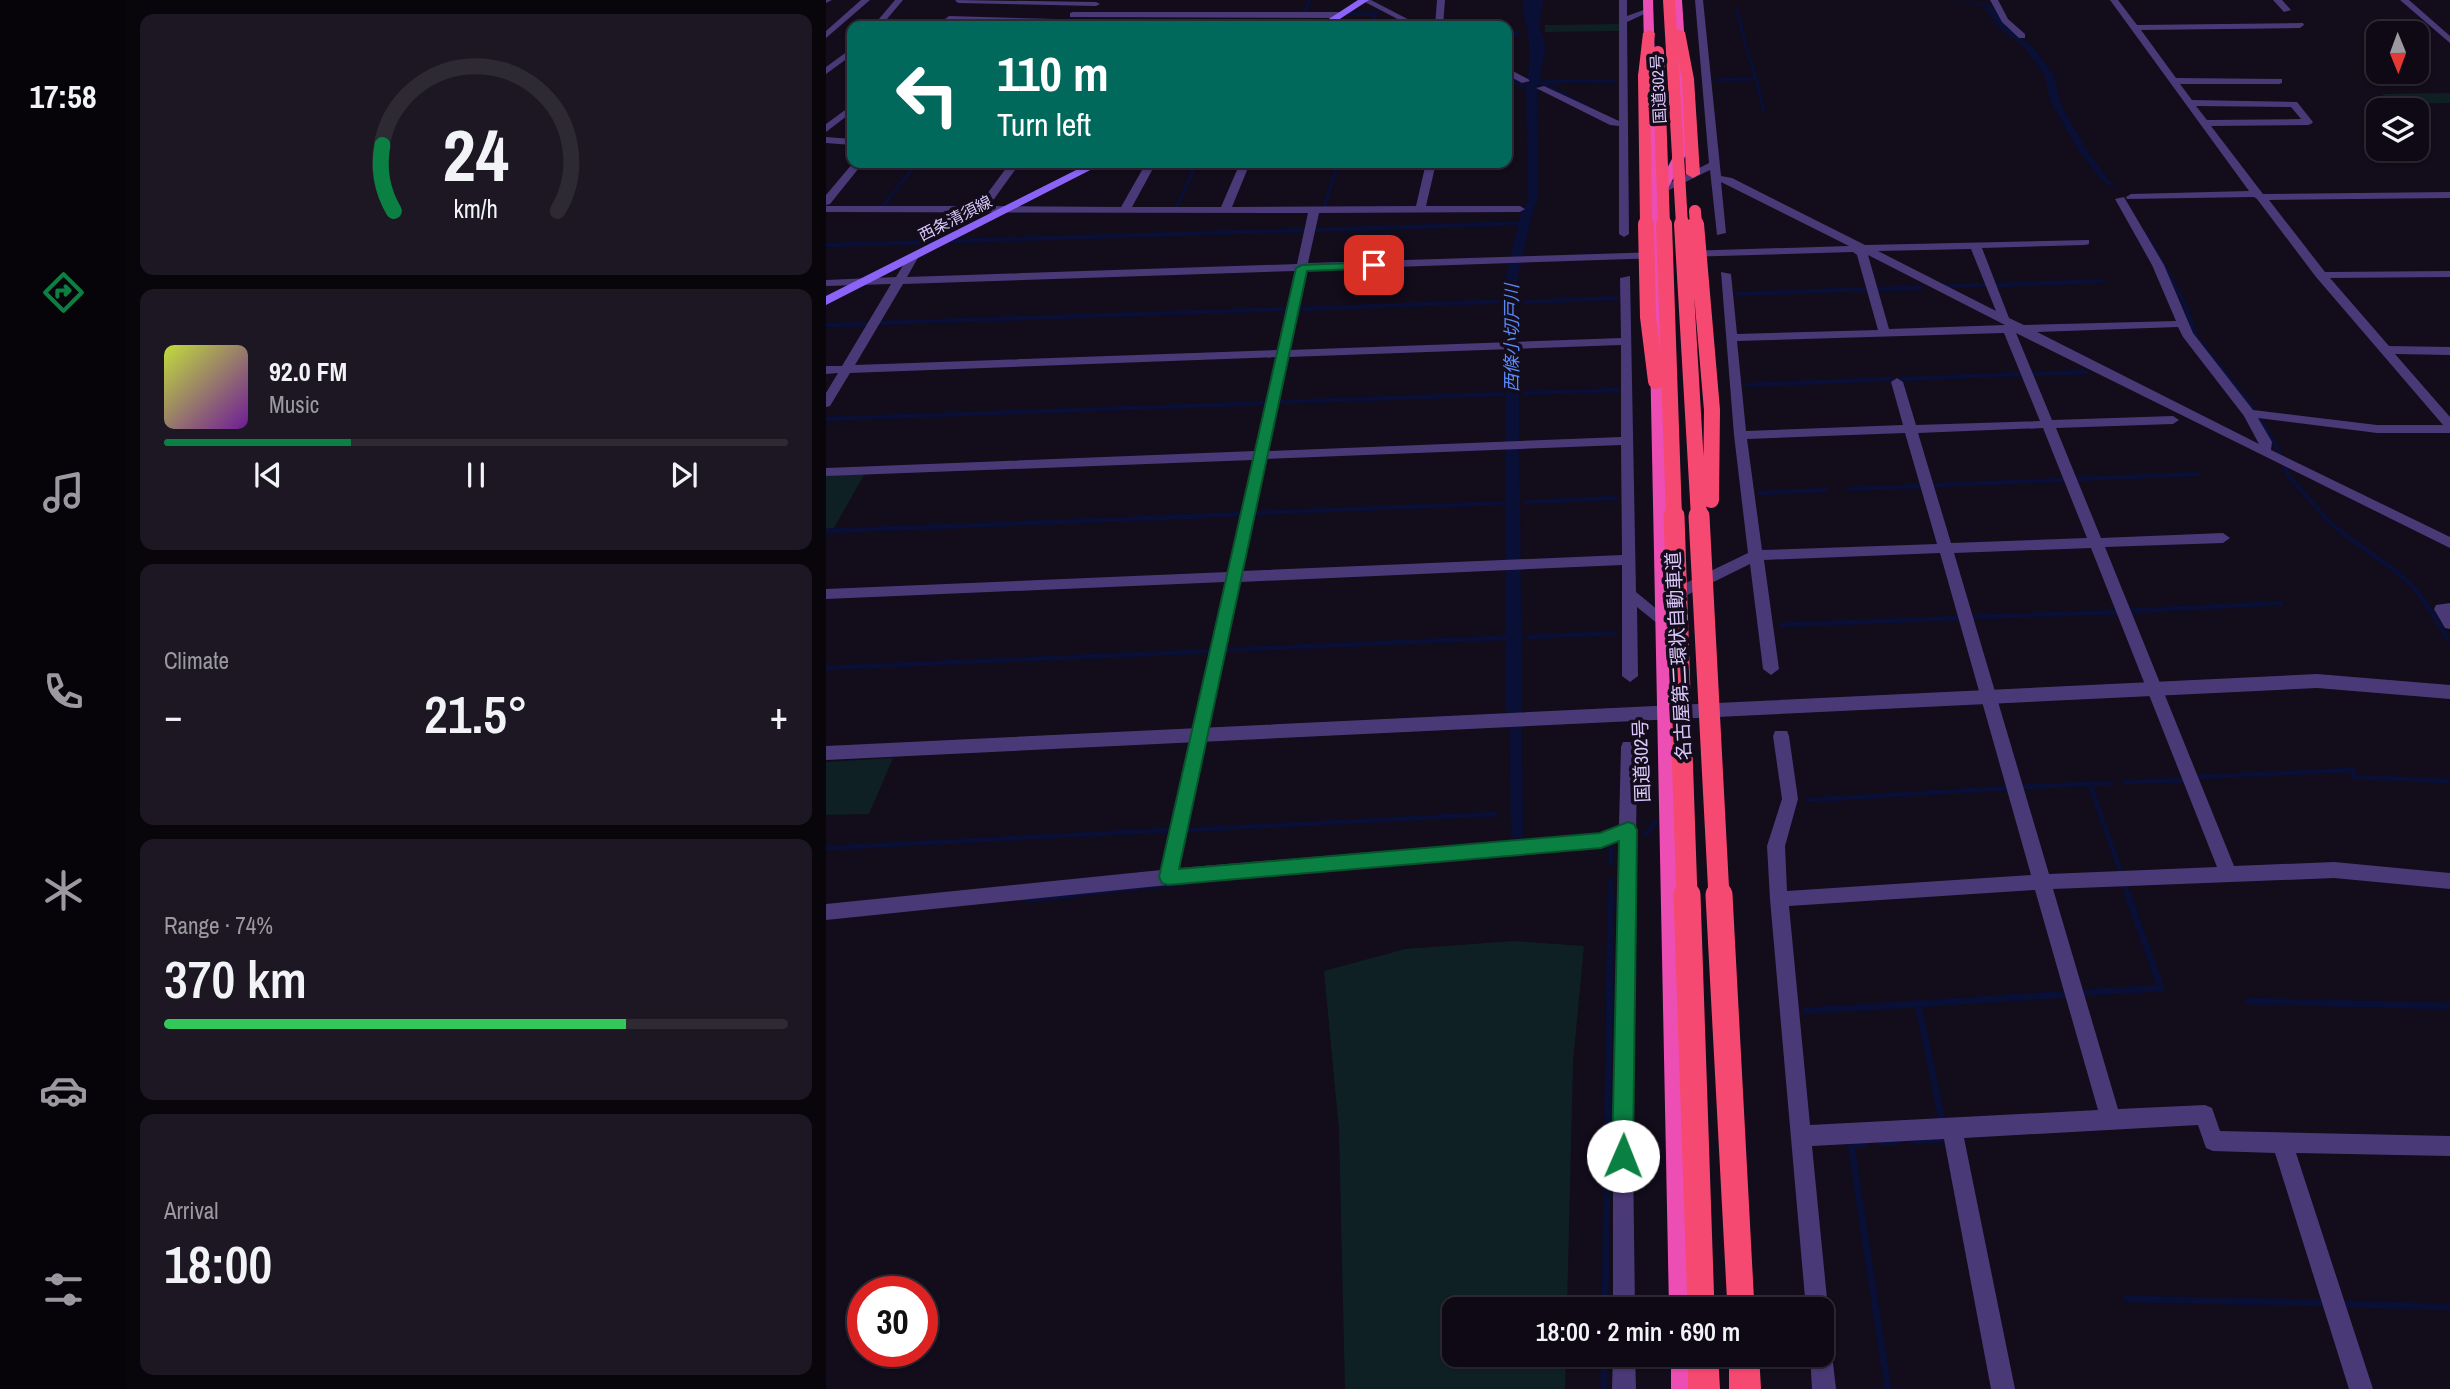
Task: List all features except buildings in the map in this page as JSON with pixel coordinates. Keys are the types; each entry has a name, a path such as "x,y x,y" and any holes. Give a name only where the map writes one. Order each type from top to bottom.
{"highway":[{"name":"国道302号","path":"1657,201 1680,155 1685,136 1679,32 1674,1"},
{"name":"名古屋第二環状自動車道","path":"1674,1 1740,1297"},
{"name":"国道302号","path":"1651,3 1649,33 1657,201 1657,338 1665,713 1683,1297"},
{"name":"名古屋第二環状自動車道","path":"1651,3 1674,513 1701,1297"},
{"path":"1679,32 1688,79 1712,410 1708,690"},
{"path":"1649,33 1644,76 1647,317 1674,513"},
{"path":"1685,1367 1685,1389"},
{"path":"1703,1367 1704,1389"},
{"path":"1744,1367 1745,1389"}],"main road":[{"path":"1331,21 1365,0"},
{"name":"西条清須線","path":"826,301 1088,168"}],"street":[{"path":"826,35 866,0"},
{"path":"881,21 899,0"},
{"path":"1365,0 1408,21"},
{"path":"1439,21 1441,0"},
{"path":"1623,0 1624,234"},
{"path":"1699,0 1721,233"},
{"path":"1994,0 2005,20 2022,36"},
{"path":"2115,0 2258,196 2320,275 2432,401 2450,427"},
{"path":"2277,0 2287,10"},
{"path":"2404,0 2450,40"},
{"path":"948,21 958,1 1100,2"},
{"path":"1674,1 1700,11"},
{"path":"1059,21 1100,2"},
{"path":"1623,21 1651,3"},
{"path":"1223,21 1228,11"},
{"path":"1073,15 1228,11 1340,15"},
{"path":"1116,21 1120,15"},
{"path":"2134,28 2300,25"},
{"path":"826,54 847,53"},
{"path":"826,71 847,56"},
{"path":"1512,74 1525,81"},
{"path":"2174,81 2278,81"},
{"path":"1541,88 1613,123 1622,124"},
{"path":"2190,103 2294,103 2308,121 2204,123"},
{"path":"827,127 847,112"},
{"path":"826,140 847,142"},
{"path":"1623,191 1657,201 1715,164"},
{"path":"826,202 854,168"},
{"path":"981,209 1011,168"},
{"path":"1125,210 1148,168"},
{"path":"1224,210 1243,168"},
{"path":"1420,210 1430,168"},
{"path":"1716,179 1728,180 2010,325 2450,543"},
{"path":"2268,454 2254,414 2187,334 2158,265 2125,198 2450,195"},
{"path":"826,209 1520,209"},
{"path":"1168,877 1314,210"},
{"path":"826,283 2085,242"},
{"path":"1975,246 2010,325 2228,874"},
{"path":"1860,249 1884,332"},
{"path":"826,403 914,256"},
{"path":"1726,274 1740,435 1771,669"},
{"path":"2320,275 2450,274"},
{"path":"1626,278 1630,676"},
{"path":"1731,338 2010,325 2174,324"},
{"path":"1627,327 1657,338"},
{"path":"826,370 1627,341"},
{"path":"2386,351 2450,351"},
{"path":"1897,382 2111,1119"},
{"path":"2254,414 2377,429 2450,427"},
{"path":"1740,435 2173,420"},
{"path":"826,472 1627,442"},
{"path":"1628,593 1663,610 1756,555 2223,538"},
{"path":"826,594 1628,561"},
{"path":"2450,608 2441,609 2450,624"},
{"path":"826,753 2317,681 2450,692"},
{"path":"1781,736 1790,799 1776,846 1779,899 1816,1297"},
{"path":"1624,1297 1623,1156 1629,747"},
{"path":"826,912 1168,877 1601,840 1628,830"},
{"path":"1779,899 2043,882 2334,870 2450,881"},
{"path":"1801,1136 2205,1115 2213,1141 2450,1146"},
{"path":"1952,1128 2003,1389"},
{"path":"2281,1142 2361,1389"},
{"path":"1624,1367 1624,1389"},
{"path":"1822,1367 1824,1389"}],"shaded area":[{"path":"1619,24 1619,31 1545,32 1545,25"},
{"path":"2450,93 2450,103 2429,103 2429,98 2386,98 2382,94"},
{"path":"865,473 834,528 826,529 826,475"},
{"path":"893,758 869,814 826,815 826,762"},
{"path":"1514,941 1584,946 1573,1062 1567,1297 1442,1297 1442,1367 1566,1367 1565,1389 1345,1389 1339,1130 1324,971 1405,949"}],"water":[{"name":"西條小切戸川","path":"1523,0 1543,0 1539,27 1544,38 1545,51 1537,94 1538,202 1534,207 1518,276 1523,838 1511,839 1509,712 1506,712 1506,276 1522,209 1528,201 1526,85 1529,53"},
{"path":"1949,0 1990,4 2008,28 2033,47 2054,75 2061,105 2087,150 2120,191 2102,181 2078,150 2050,101 2045,76 2024,47 1999,28 1984,6"}],"waterway":[{"path":"1304,14 1310,0"},
{"path":"1737,11 1746,45"},
{"path":"1373,21 1376,12"},
{"path":"1350,14 1375,14"},
{"path":"1226,21 1228,17"},
{"path":"1512,33 1518,33"},
{"path":"1716,80 1756,79 1747,50"},
{"path":"1512,81 1523,87"},
{"path":"1588,107 1541,82 1615,81"},
{"path":"1757,83 1764,111"},
{"path":"882,207 913,168"},
{"path":"1176,208 1195,168"},
{"path":"1324,208 1336,168"},
{"path":"1451,225 1523,223"},
{"path":"1315,230 1503,224"},
{"path":"953,241 1307,230"},
{"path":"2145,233 2185,304 2196,337 2248,402 2276,445 2288,475 2325,517"},
{"path":"826,245 936,242"},
{"path":"1996,285 2103,281"},
{"path":"1945,286 1988,285"},
{"path":"1875,289 1921,288"},
{"path":"1738,294 1869,289"},
{"name":"西條小切戸川","path":"1523,302 1616,298"},
{"name":"西條小切戸川","path":"1298,309 1511,301"},
{"path":"879,323 1288,309"},
{"path":"826,325 870,324"},
{"path":"2032,374 2086,372"},
{"path":"1901,379 2022,374"},
{"path":"1747,385 1892,379"},
{"name":"西條小切戸川","path":"1525,393 1618,390"},
{"name":"西條小切戸川","path":"1280,402 1502,394"},
{"path":"826,419 1269,403"},
{"path":"2076,482 2075,479 2198,474"},
{"path":"1934,485 2064,480"},
{"path":"1850,489 1924,486"},
{"path":"1759,493 1826,490"},
{"path":"1526,502 1616,498"},
{"path":"1255,513 1504,503"},
{"path":"1163,517 1244,514"},
{"path":"826,531 1206,516"},
{"path":"2323,516 2409,583 2450,642"},
{"path":"2129,611 2281,603"},
{"path":"1972,617 2118,612"},
{"path":"1781,625 1961,618"},
{"path":"1529,637 1614,633"},
{"path":"1224,650 1521,637"},
{"path":"826,668 1213,651"},
{"path":"2196,777 2353,770 2353,777 2450,781"},
{"path":"2124,782 2184,780"},
{"path":"2020,787 2112,783"},
{"path":"2090,784 2121,873"},
{"path":"1808,800 2011,788"},
{"path":"1187,830 1495,814"},
{"path":"1646,834 1656,822"},
{"path":"826,848 1172,830"},
{"path":"1611,847 1611,864"},
{"path":"1611,880 1611,895"},
{"path":"1052,897 1186,883"},
{"path":"2125,886 2129,897"},
{"path":"1029,899 1069,895"},
{"path":"1605,1297 1611,895"},
{"path":"2080,993 2161,988 2128,895"},
{"path":"1806,1011 2071,994"},
{"path":"2248,1001 2450,1006"},
{"path":"1918,1004 1942,1120"},
{"path":"1913,1141 1945,1139"},
{"path":"1882,1143 1896,1142"},
{"path":"1864,1144 1851,1145 1888,1389"},
{"path":"2127,1299 2325,1303"},
{"path":"2347,1304 2450,1307"},
{"path":"1604,1367 1604,1389"}],"route":[{"path":"1374,265 1302,268 1168,877 1601,840 1628,830 1623,1156"}]}
